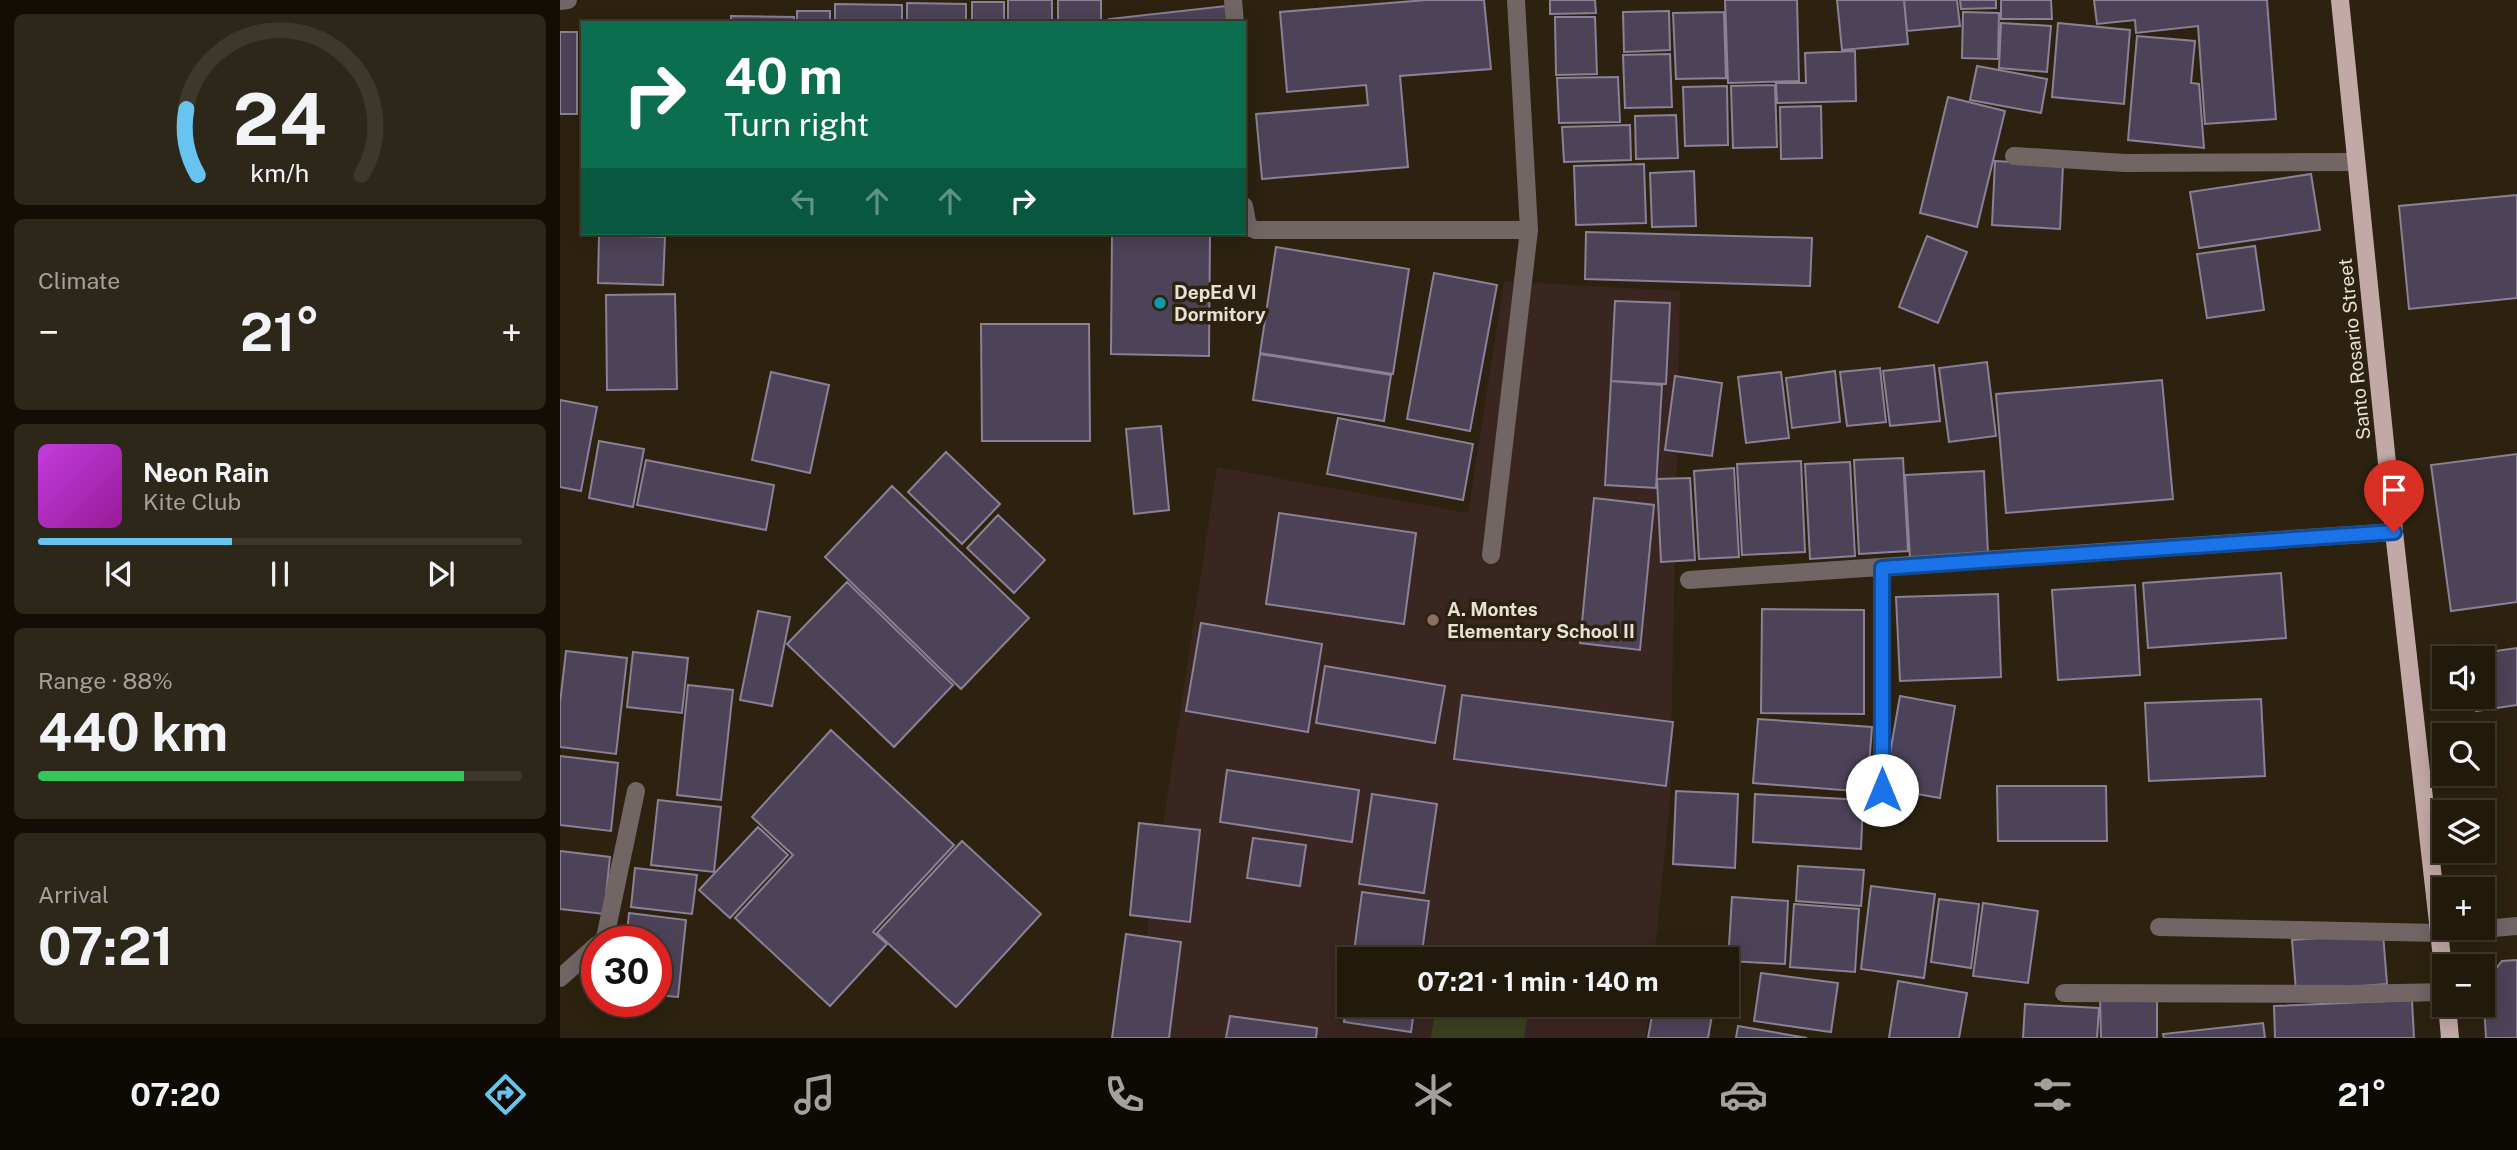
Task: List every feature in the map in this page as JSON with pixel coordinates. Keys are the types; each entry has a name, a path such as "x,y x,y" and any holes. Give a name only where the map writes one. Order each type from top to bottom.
{"main road":[{"name":"Santo Rosario Street","path":"2340,0 2432,878"},
{"path":"2448,1017 2450,1038"}],"street":[{"path":"560,1 568,0"},
{"path":"1233,0 1234,21"},
{"path":"1490,555 1529,230 1516,0"},
{"path":"2014,156 2125,163 2356,162"},
{"path":"1246,217 1248,228 1256,230 1529,230"},
{"path":"1689,580 2394,532"},
{"path":"1882,568 1882,790"},
{"path":"608,926 636,791"},
{"path":"2495,928 2517,926"},
{"path":"2159,927 2432,933"},
{"path":"560,978 581,959"},
{"path":"2064,992 2432,992"}],"shaded area":[{"path":"1504,281 1680,291 1670,799 1655,947 1337,947 1337,1017 1648,1017 1646,1038 1131,1038 1217,467 1468,513"}],"green space":[{"path":"1434,1017 1527,1019 1524,1038 1431,1038"}],"building":[{"path":"1008,0 1052,0 1052,21 1008,21"},
{"path":"1058,0 1101,0 1101,21 1058,21"},
{"path":"1426,0 1484,0 1491,69 1400,76 1408,167 1262,179 1256,114 1368,105 1366,85 1287,92 1280,12"},
{"path":"1550,0 1595,0 1596,13 1550,14"},
{"path":"1725,0 1797,0 1799,81 1728,83"},
{"path":"1837,0 1904,0 1908,44 1842,50"},
{"path":"1904,0 1957,0 1960,26 1907,31"},
{"path":"1960,0 1996,0 1996,8 1961,9"},
{"path":"2001,0 2051,0 2052,19 2001,19"},
{"path":"2094,0 2267,0 2276,119 2205,124 2198,26 2136,33 2135,20 2097,24"},
{"path":"972,2 1004,2 1004,21 972,21"},
{"path":"907,3 966,4 966,21 907,21"},
{"path":"835,4 902,5 902,21 835,21"},
{"path":"1226,6 1228,21 1110,21"},
{"path":"797,11 830,11 830,21 797,21"},
{"path":"1669,11 1670,50 1624,52 1623,12"},
{"path":"1724,12 1726,78 1676,79 1673,13"},
{"path":"1963,12 1999,13 1998,59 1962,58"},
{"path":"731,16 794,17 794,21 731,21"},
{"path":"1555,17 1595,17 1597,74 1556,75"},
{"path":"2001,23 2051,26 2047,72 1999,68"},
{"path":"2058,23 2130,30 2124,104 2052,97"},
{"path":"560,32 577,32 577,114 560,114"},
{"path":"2137,36 2195,41 2191,83 2199,84 2204,148 2128,140"},
{"path":"1855,51 1856,101 1777,103 1776,83 1806,83 1805,53"},
{"path":"1670,54 1672,107 1625,108 1623,55"},
{"path":"1977,66 2047,79 2041,113 1970,100"},
{"path":"1618,77 1620,122 1559,123 1557,78"},
{"path":"1775,85 1777,147 1733,148 1731,86"},
{"path":"1727,86 1728,145 1685,146 1683,87"},
{"path":"1948,97 2005,111 1977,227 1920,213"},
{"path":"1821,106 1822,158 1781,159 1780,107"},
{"path":"1676,115 1678,158 1636,159 1635,116"},
{"path":"1630,125 1631,160 1564,162 1562,127"},
{"path":"1995,161 2063,165 2060,229 1992,225"},
{"path":"1644,164 1646,223 1576,225 1574,166"},
{"path":"1694,171 1696,226 1652,227 1650,173"},
{"path":"2311,174 2320,230 2199,248 2190,192"},
{"path":"2517,195 2517,298 2409,309 2399,206"},
{"path":"1586,232 1812,238 1810,286 1585,279"},
{"path":"599,235 665,237 663,285 598,283"},
{"name":"DepEd VI Dormitory","path":"1112,235 1210,235 1209,356 1111,354"},
{"path":"1927,236 1967,252 1938,323 1899,307"},
{"path":"2255,246 2264,310 2207,318 2197,254"},
{"path":"1276,247 1409,269 1393,374 1260,353"},
{"path":"1434,273 1497,285 1470,431 1407,419"},
{"path":"675,294 677,389 607,390 606,295"},
{"path":"1615,301 1670,303 1666,384 1611,381"},
{"path":"981,324 1089,324 1090,441 982,441"},
{"path":"1260,354 1391,375 1384,421 1253,400"},
{"path":"1987,362 1996,436 1949,442 1939,368"},
{"path":"1934,365 1940,421 1890,426 1883,371"},
{"path":"1880,368 1886,422 1847,426 1840,372"},
{"path":"1835,371 1840,422 1792,428 1786,378"},
{"path":"771,372 829,385 810,473 752,460"},
{"path":"1781,372 1789,438 1746,443 1738,377"},
{"path":"1675,376 1722,383 1712,456 1665,450"},
{"path":"2162,380 2173,499 2006,513 1996,394"},
{"path":"1611,381 1662,385 1656,488 1605,485"},
{"path":"560,400 597,407 581,491 560,487"},
{"path":"1338,418 1473,444 1463,500 1327,474"},
{"path":"1161,426 1169,510 1134,514 1126,429"},
{"path":"599,441 644,449 633,507 589,498"},
{"path":"946,452 1000,504 962,544 908,492"},
{"path":"2517,454 2517,602 2451,611 2431,465"},
{"path":"1903,458 1908,551 1859,554 1854,460"},
{"path":"646,460 774,485 766,530 637,505"},
{"path":"1801,461 1805,552 1742,555 1737,464"},
{"path":"1850,462 1855,556 1810,559 1805,464"},
{"path":"1734,468 1739,557 1699,559 1694,471"},
{"path":"1984,471 1988,554 1910,558 1905,475"},
{"path":"1690,478 1695,560 1661,562 1657,479"},
{"path":"892,486 1029,618 961,689 825,557"},
{"path":"1594,498 1654,505 1640,650 1580,643"},
{"path":"1279,513 1416,533 1404,624 1266,604"},
{"path":"998,515 1045,560 1014,593 967,548"},
{"path":"2281,573 2286,638 2148,648 2143,583"},
{"path":"847,582 953,685 894,747 787,644"},
{"path":"2135,585 2140,675 2058,680 2052,590"},
{"path":"1998,594 2001,677 1900,681 1896,597"},
{"path":"1762,609 1864,610 1864,714 1761,713"},
{"path":"758,611 790,617 772,706 740,700"},
{"path":"1201,623 1322,644 1308,732 1186,711"},
{"path":"2517,648 2517,705 2495,708 2495,651"},
{"path":"566,651 627,658 616,754 560,747 560,703"},
{"path":"633,652 688,658 682,713 627,707"},
{"path":"1325,666 1445,686 1435,743 1316,723"},
{"path":"688,685 733,690 721,800 677,795"},
{"path":"1462,695 1673,722 1666,786 1454,759"},
{"path":"1900,696 1955,706 1940,798 1884,788"},
{"path":"2261,699 2265,776 2149,781 2145,703"},
{"path":"1758,719 1872,727 1867,792 1753,783"},
{"path":"831,730 954,845 873,932 887,944 830,1006 735,918 793,855 752,817"},
{"path":"560,756 618,763 611,831 560,825"},
{"path":"1227,770 1359,790 1352,842 1220,822"},
{"path":"1997,786 2106,786 2107,841 1998,841"},
{"path":"1676,791 1738,794 1735,868 1673,864"},
{"path":"1372,794 1437,804 1424,893 1359,884"},
{"path":"1755,794 1863,800 1861,849 1753,842"},
{"path":"658,800 721,807 714,872 651,865"},
{"path":"1139,823 1200,830 1190,922 1130,915"},
{"path":"758,827 788,855 730,918 699,890"},
{"path":"1253,838 1306,845 1300,886 1247,878"},
{"path":"962,841 1041,914 956,1007 877,933"},
{"path":"560,851 610,857 604,914 560,909"},
{"path":"1798,866 1864,870 1861,906 1796,901"},
{"path":"635,868 697,875 692,914 631,907"},
{"path":"1871,886 1935,894 1924,978 1861,969"},
{"path":"1362,892 1429,901 1423,947 1355,947"},
{"path":"1732,897 1788,901 1785,964 1739,962 1739,947 1729,947"},
{"path":"1939,899 1979,904 1971,968 1931,962"},
{"path":"1983,903 2038,911 2028,983 1973,976"},
{"path":"1794,904 1859,909 1855,972 1790,967"},
{"path":"629,913 686,920 678,997 672,996 672,926 628,926"},
{"path":"2383,933 2387,984 2296,991 2292,940"},
{"path":"1126,934 1181,942 1169,1038 1112,1038"},
{"path":"2517,960 2517,1038 2486,1038 2485,1017 2495,1017 2495,970 2502,961"},
{"path":"1761,973 1838,983 1831,1032 1754,1021"},
{"path":"1898,981 1967,993 1959,1038 1889,1038"},
{"path":"2100,996 2157,996 2157,1038 2101,1038"},
{"path":"2412,1000 2414,1038 2275,1038 2274,1006"},
{"path":"2025,1004 2099,1008 2097,1038 2023,1038"},
{"path":"1230,1016 1317,1028 1316,1038 1226,1038"},
{"path":"1345,1017 1413,1017 1411,1032 1344,1022"},
{"path":"1652,1017 1712,1017 1708,1038 1648,1038"},
{"path":"2263,1023 2265,1038 2164,1038 2163,1034"},
{"path":"1738,1026 1807,1038 1736,1038"}],"place":[{"name":"DepEd VI Dormitory","path":"1160,303"},
{"name":"A. Montes Elementary School II","path":"1433,620"}],"route":[{"path":"1882,790 1882,568 2394,532"}]}
